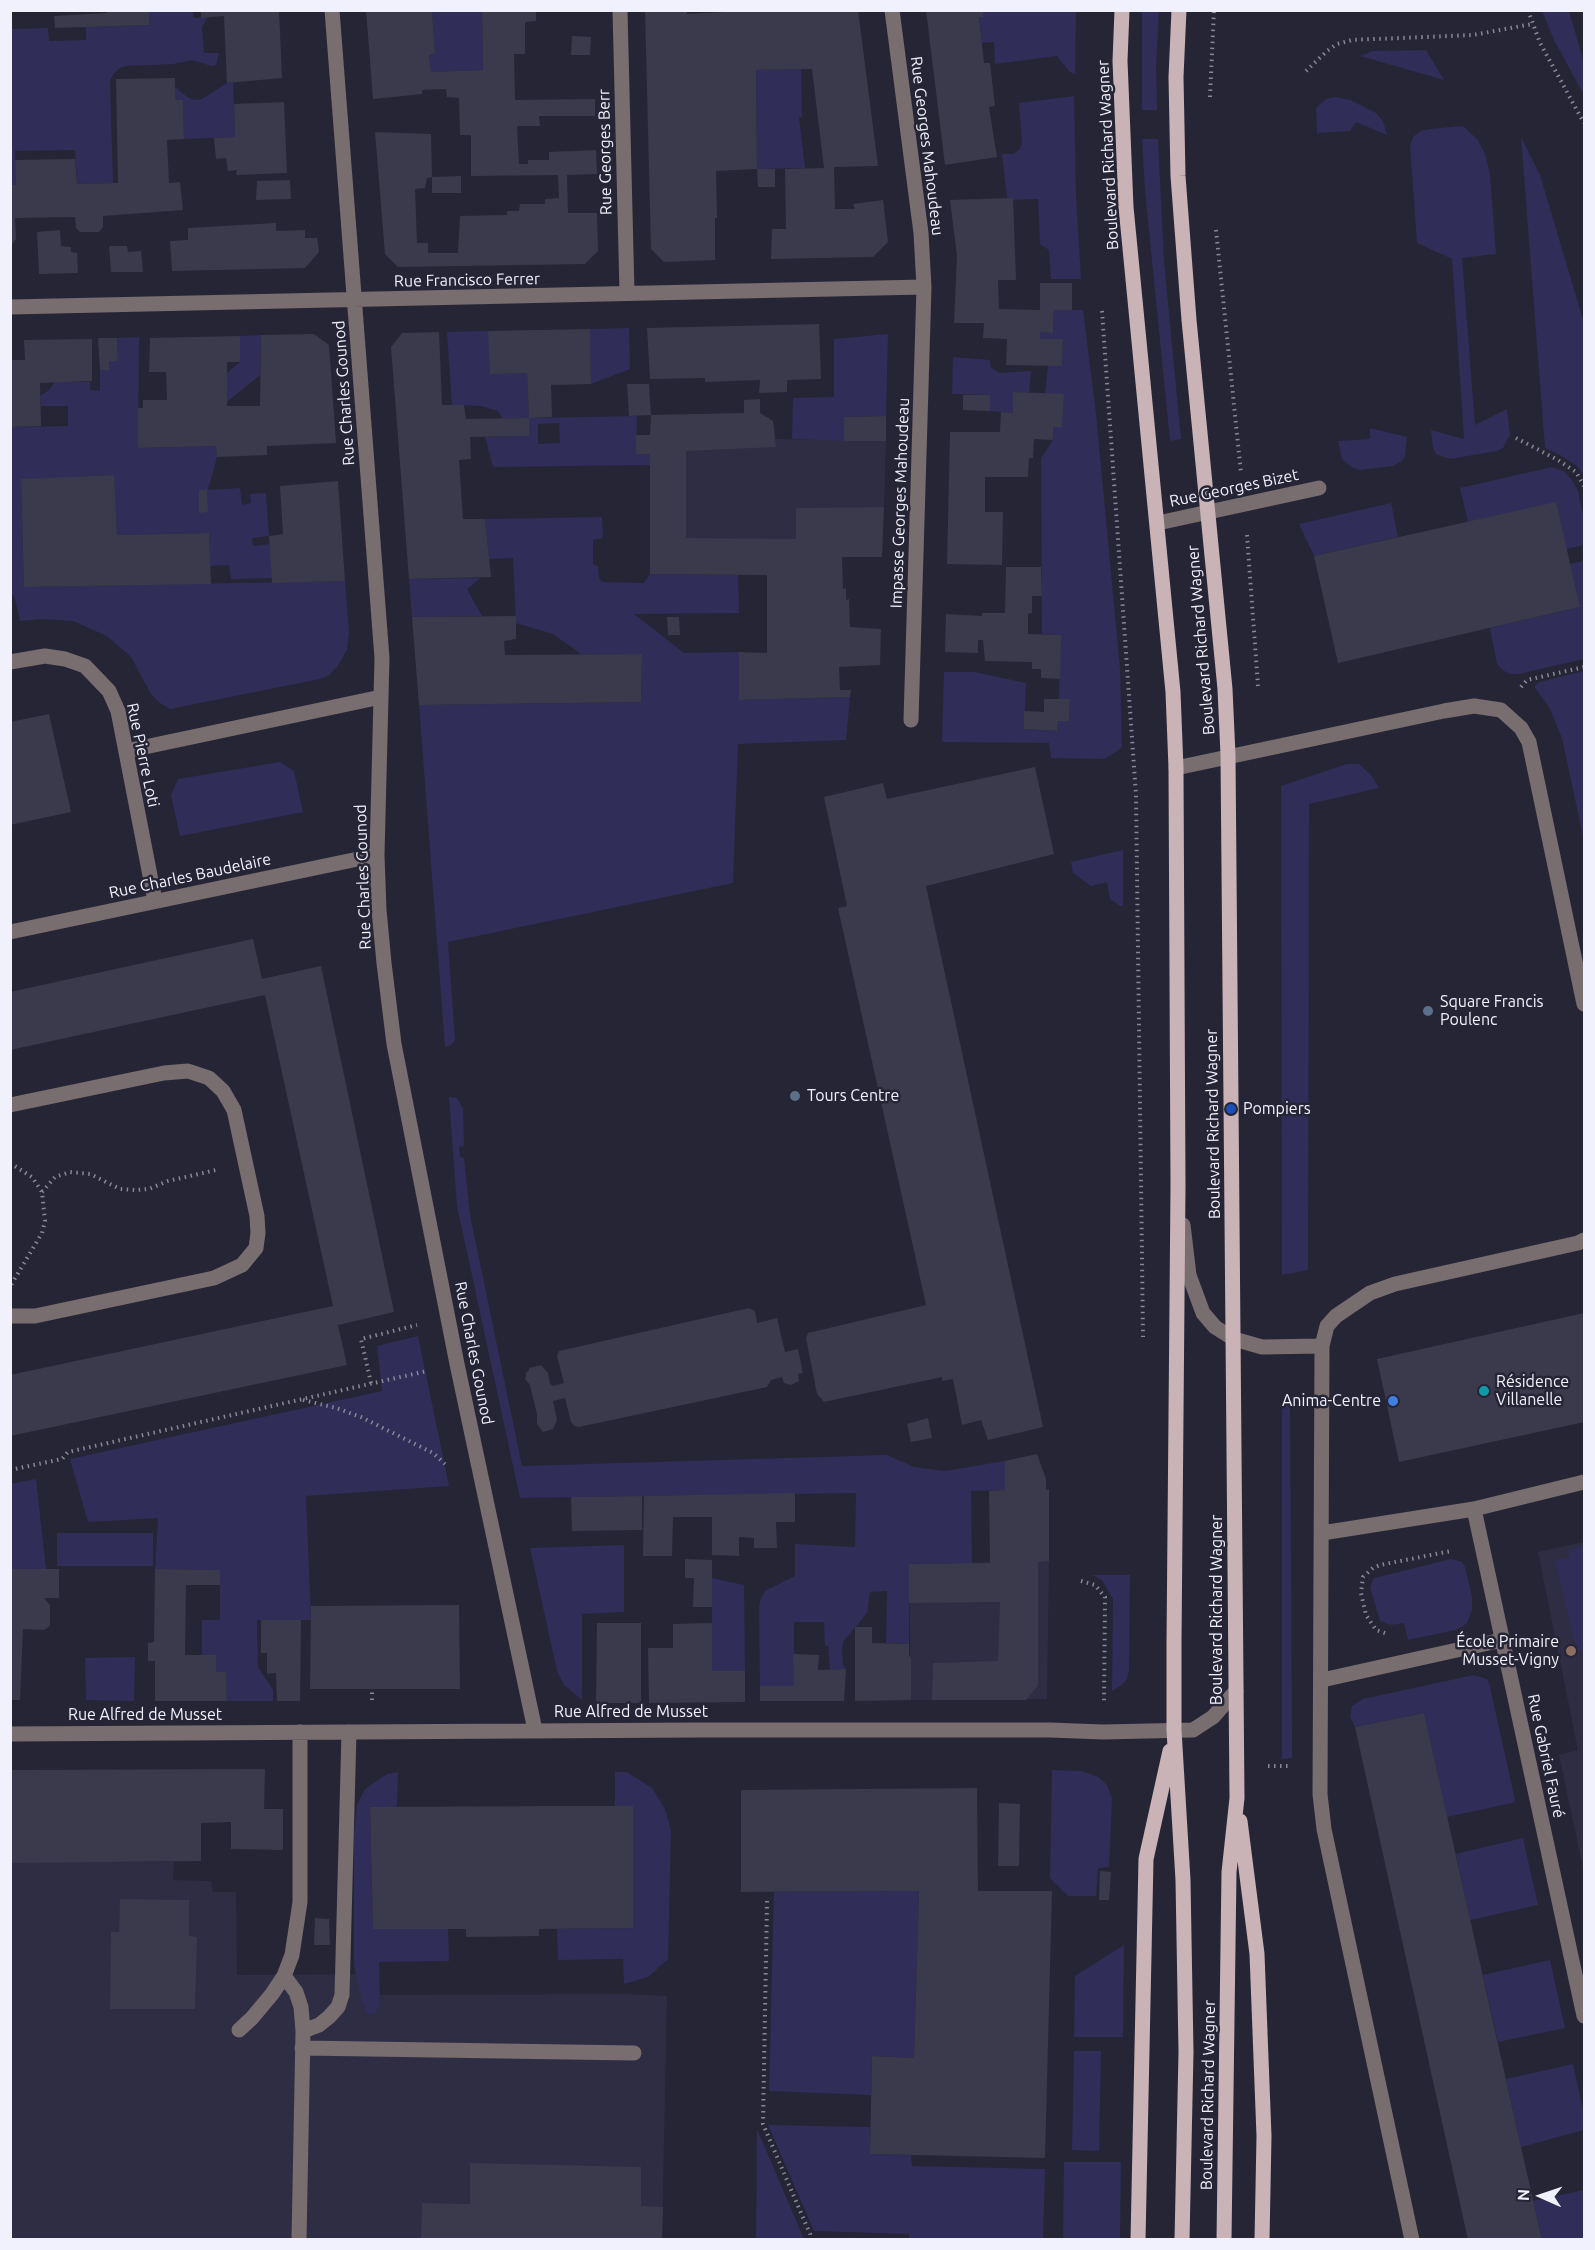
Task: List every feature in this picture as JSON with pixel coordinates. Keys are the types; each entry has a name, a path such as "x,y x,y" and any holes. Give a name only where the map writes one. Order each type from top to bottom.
{"main road":[{"name":"Boulevard Richard Wagner","path":"1122,10 1120,61 1126,207 1158,523 1173,692 1176,768 1178,1186 1174,1730 1183,1880 1186,2041 1182,2240"},
{"name":"Boulevard Richard Wagner","path":"1179,10 1176,77 1178,176 1189,320 1225,689 1228,756 1237,1798 1228,1872 1224,2240"},
{"path":"1138,2240 1146,1859 1174,1730"},
{"path":"1237,1798 1257,1954 1264,2136 1262,2240"}],"street":[{"name":"Rue Charles Gounod","path":"332,10 382,658 377,855 379,910 394,1044 457,1364 535,1730"},
{"name":"Rue Georges Berr","path":"620,10 627,293"},
{"name":"Rue Georges Mahoudeau","path":"892,10 921,233 924,287"},
{"name":"Rue Francisco Ferrer","path":"10,307 924,287"},
{"name":"Impasse Georges Mahoudeau","path":"911,720 924,287"},
{"name":"Rue Georges Bizet","path":"1158,523 1319,488"},
{"name":"Rue Pierre Loti","path":"10,662 45,656 65,659 85,666 109,691 118,711 155,901"},
{"path":"126,751 381,697"},
{"path":"1176,768 1444,711 1474,706 1501,710 1521,728 1528,742 1584,1004"},
{"name":"Rue Charles Baudelaire","path":"10,932 377,855"},
{"path":"10,1106 164,1073 188,1071 209,1078 223,1091 234,1110 257,1216 258,1233 256,1248 242,1265 214,1278 35,1316 10,1316"},
{"path":"1178,1186 1189,1275 1203,1313 1215,1327 1234,1340 1262,1347 1322,1346"},
{"path":"1412,2240 1329,1860 1320,1794 1322,1346 1327,1326 1336,1316 1370,1293 1395,1284 1584,1240"},
{"path":"1322,1533 1474,1509 1584,1482"},
{"name":"Rue Gabriel Fauré","path":"1474,1509 1584,2016"},
{"path":"1322,1680 1502,1640"},
{"name":"Rue Alfred de Musset","path":"10,1734 535,1730 1050,1730 1103,1732 1193,1730 1218,1712 1236,1691"},
{"path":"239,2030 261,2007 284,1976 292,1955 300,1902 300,1732"},
{"path":"303,2031 320,2025 329,2018 338,2007 342,1995 349,1732"},
{"path":"284,1976 296,1992 301,2007 303,2031 299,2240"},
{"path":"302,2048 633,2053"}],"path":[{"path":"1528,10 1539,44 1584,123"},
{"path":"1306,72 1315,60 1327,51 1338,44 1352,40 1473,35 1532,24"},
{"path":"1102,303 1136,795 1143,1343"},
{"path":"1516,438 1576,472 1584,486"},
{"path":"1501,710 1527,680 1584,667"},
{"path":"10,1163 32,1177 42,1192 45,1221 42,1233 10,1286"},
{"path":"42,1192 55,1177 70,1172 90,1174 120,1189 135,1190 149,1189 168,1181 246,1163"},
{"path":"371,1383 361,1338 417,1324"},
{"path":"10,1470 62,1459 68,1452 427,1371"},
{"path":"300,1400 336,1408 361,1417 433,1453 448,1467"},
{"path":"1392,1634 1376,1630 1371,1625 1361,1593 1363,1577 1380,1565 1462,1549"},
{"path":"1081,1581 1095,1585 1105,1597 1104,1712"},
{"path":"767,1901 763,2124 810,2234 810,2240"}],"shaded area":[{"path":"149,11 193,11 194,18 208,17 202,27 204,53 219,53 216,65 211,66 192,60 173,64 126,66 118,69 110,81 113,183 77,184 75,150 15,151 16,185 11,185 10,29 48,28 49,41 86,40 86,27 149,25"},
{"path":"432,11 482,11 483,70 431,72 429,55 435,54"},
{"path":"983,11 1076,11 1075,74 1070,72 1057,56 995,64 994,42 982,43 979,17 984,17"},
{"path":"1142,11 1159,11 1156,66 1157,110 1142,110"},
{"path":"1542,11 1569,11 1584,63 1584,95 1554,40"},
{"path":"1426,50 1444,80 1360,56 1373,51"},
{"path":"801,69 802,117 799,117 805,168 757,169 756,70"},
{"path":"233,82 235,137 184,139 183,100 175,100 175,87 194,100 202,99 227,83"},
{"path":"1074,96 1076,196 1081,279 1051,279 1049,250 1040,244 1038,199 1013,200 1007,198 1002,154 1013,154 1022,144 1019,103"},
{"path":"1335,97 1350,100 1376,113 1383,121 1387,135 1356,122 1350,131 1317,133 1316,108 1326,99"},
{"path":"1463,126 1478,140 1485,154 1490,174 1496,254 1462,258 1475,425 1507,409 1510,435 1503,448 1497,451 1450,459 1436,454 1431,430 1464,439 1452,259 1417,243 1410,145 1414,136 1421,131"},
{"path":"1521,137 1540,175 1584,323 1584,476 1577,466 1545,448"},
{"path":"1142,139 1158,139 1164,261 1181,439 1170,441 1145,191"},
{"path":"1054,310 1083,310 1096,414 1120,668 1122,748 1104,759 1051,758 1049,743 942,742 944,672 975,672 1026,683 1024,729 1057,731 1058,721 1069,721 1070,700 1059,699 1060,635 1042,634 1041,458 1053,440 1053,427 1045,393 1048,365 1062,366 1063,340 1040,339 1040,332 1053,332"},
{"path":"629,328 630,369 591,384 590,329"},
{"path":"488,331 527,373 529,418 503,419 498,411 481,406 452,405 447,332"},
{"path":"888,334 886,416 845,417 844,441 792,439 793,398 834,397 834,339"},
{"path":"261,335 260,375 227,402 227,373 240,362 240,336"},
{"path":"139,337 138,448 216,446 217,457 208,490 240,488 242,505 251,503 250,494 266,493 269,536 252,538 253,546 270,544 272,578 231,579 229,565 210,566 209,533 117,535 113,475 21,480 24,587 345,581 349,631 347,650 337,667 329,675 320,679 170,709 151,694 131,657 107,636 73,621 43,619 20,621 14,595 10,595 10,427 68,426 68,406 41,406 40,396 55,382 90,382 90,390 100,391 100,370 109,370 109,361 118,361 117,338"},
{"path":"953,357 990,360 991,368 1000,373 1031,371 1029,393 1013,392 1013,413 990,411 989,395 952,394"},
{"path":"760,413 773,421 775,439 886,441 884,507 850,508 796,575 650,574 651,415"},
{"path":"637,416 636,455 650,454 650,465 493,467 485,437 528,436 529,418","holes":["559,423 560,443 538,444 538,424"]},
{"path":"1370,428 1407,437 1405,457 1393,466 1359,470 1350,466 1342,459 1338,441 1370,439"},
{"path":"1552,467 1565,472 1578,491 1584,519 1584,545 1566,549 1468,522 1460,488"},
{"path":"1391,503 1398,537 1314,556 1299,524"},
{"path":"602,517 602,538 593,540 593,564 598,566 599,578 602,582 644,583 650,574 738,575 739,613 634,614 684,653 739,652 739,700 850,697 846,740 738,744 733,883 448,942 455,1040 451,1045 445,1047 419,705 641,702 642,654 581,654 553,634 516,623 513,558 489,559 485,519"},
{"path":"1584,561 1584,659 1519,674 1504,671 1497,664 1490,628 1580,607 1570,564"},
{"path":"481,578 467,589 482,616 412,617 409,579"},
{"path":"1584,671 1584,841 1562,738 1549,707 1535,685"},
{"path":"280,762 294,771 303,812 180,836 171,795 178,779"},
{"path":"1347,764 1359,764 1372,776 1379,788 1309,804 1308,1270 1282,1275 1281,786"},
{"path":"1123,850 1123,906 1120,906 1110,899 1107,882 1091,886 1073,873 1071,862"},
{"path":"449,1097 457,1098 463,1108 464,1146 459,1147 460,1157 464,1158 470,1215 522,1466 887,1455 914,1467 945,1471 1005,1461 1005,1490 971,1491 972,1563 909,1564 909,1644 886,1643 887,1591 870,1592 867,1613 843,1642 843,1665 846,1669 830,1670 828,1646 825,1646 824,1622 794,1622 794,1686 760,1686 759,1607 761,1598 765,1591 795,1576 795,1544 855,1547 856,1493 520,1498 457,1206"},
{"path":"418,1336 449,1486 306,1496 311,1620 257,1620 258,1667 273,1690 273,1701 227,1701 226,1673 216,1672 202,1655 202,1620 220,1620 220,1570 155,1569 158,1518 88,1522 70,1459 382,1391 377,1346"},
{"path":"1290,1399 1292,1758 1282,1759 1282,1409 1285,1401"},
{"path":"36,1479 46,1569 11,1569 10,1484"},
{"path":"57,1533 153,1533 153,1566 57,1566"},
{"name":"École Primaire Musset-Vigny","path":"1584,1542 1584,1873 1559,1755 1578,1750 1538,1552"},
{"path":"624,1545 624,1612 582,1614 582,1700 564,1685 557,1671 530,1548"},
{"path":"1584,1546 1584,1650 1577,1652 1555,1561 1570,1557 1568,1550"},
{"path":"1451,1559 1462,1562 1465,1567 1472,1597 1472,1610 1467,1623 1455,1630 1408,1640 1404,1623 1390,1625 1380,1621 1370,1587 1374,1578"},
{"path":"1049,1561 1047,1699 911,1700 909,1564"},
{"path":"1092,1575 1130,1575 1129,1670 1127,1679 1112,1691 1113,1599 1102,1580"},
{"path":"712,1578 744,1585 745,1671 712,1671"},
{"path":"135,1657 134,1701 86,1700 85,1658"},
{"path":"1474,1675 1487,1679 1489,1683 1515,1800 1512,1803 1447,1817 1424,1713 1355,1727 1350,1717 1352,1706 1363,1699"},
{"path":"11,1770 112,1771 111,1862 174,1862 173,1880 211,1881 213,1892 236,1892 237,1975 374,1974 380,1995 624,1994 667,1996 662,2239 11,2240"},
{"path":"1052,1770 1082,1771 1098,1777 1107,1785 1112,1798 1109,1867 1098,1868 1096,1896 1068,1896 1050,1878"},
{"path":"398,1772 397,1807 370,1807 373,1929 448,1929 449,1961 379,1962 380,2003 377,2011 371,2015 367,2013 362,2001 354,1965 354,1833 357,1805 365,1789 387,1774"},
{"path":"615,1772 627,1772 652,1788 665,1809 671,1830 668,1959 648,1977 624,1984 623,1959 558,1960 557,1929 633,1928 633,1807 615,1806"},
{"path":"1523,1838 1538,1905 1470,1920 1456,1854"},
{"path":"919,1891 914,2058 872,2056 871,2095 769,2091 774,1892"},
{"path":"1124,1945 1123,2037 1074,2037 1075,1976"},
{"path":"1550,1960 1565,2028 1498,2042 1483,1975"},
{"path":"1074,2051 1101,2051 1099,2151 1072,2150"},
{"path":"1573,2064 1584,2115 1584,2130 1521,2147 1506,2079"},
{"path":"768,2125 870,2127 870,2154 911,2155 912,2166 1045,2169 1043,2239 909,2240 909,2234 814,2231"},
{"path":"757,2129 804,2239 756,2239"},
{"path":"1064,2162 1121,2162 1120,2239 1063,2239"},
{"path":"1584,2190 1584,2239 1542,2239 1533,2201"}],"building":[{"path":"107,10 149,10 149,25 55,28 54,16 107,13"},
{"path":"201,10 279,10 282,78 227,83 224,16 201,18"},
{"path":"366,10 432,10 435,54 429,55 431,72 483,70 482,10 536,10 536,21 525,22 525,54 514,54 515,100 595,99 595,116 539,116 540,126 517,126 519,164 528,164 528,160 549,160 549,152 596,150 597,174 567,175 568,213 597,213 598,251 585,264 398,267 385,254 375,132 431,134 432,177 427,178 425,188 415,189 417,243 428,243 428,253 458,253 460,216 507,215 507,211 519,211 520,204 545,204 545,199 559,198 558,175 471,176 471,135 460,135 459,98 447,97 446,89 422,90 422,94 373,99"},
{"path":"645,10 687,10 687,14 764,10 858,10 878,166 834,167 835,209 855,209 853,204 883,200 888,242 873,257 771,259 772,229 786,229 785,169 824,168 812,69 756,70 757,169 716,171 715,260 664,262 651,249"},
{"path":"926,10 983,10 984,17 979,17 984,63 990,63 995,106 989,107 997,157 945,165"},
{"path":"572,36 591,37 590,55 571,55"},
{"path":"175,78 175,100 183,100 184,139 167,140 169,183 180,182 183,210 103,216 103,227 99,232 80,232 76,228 75,217 15,218 16,239 10,247 10,185 16,185 15,160 75,159 77,184 118,183 116,79"},
{"path":"284,102 287,173 236,175 237,170 228,171 226,158 216,159 214,138 235,137 234,104"},
{"path":"757,169 775,169 775,187 758,187"},
{"path":"461,176 461,193 432,193 432,177"},
{"path":"290,180 291,199 256,200 257,181"},
{"path":"1013,198 1016,280 998,280 999,309 1040,310 1040,283 1072,283 1072,310 1054,310 1053,333 1040,332 1040,339 1063,339 1062,366 1006,365 1007,339 983,338 984,323 954,323 957,256 950,200"},
{"path":"276,223 276,231 305,230 305,238 317,238 319,252 305,268 172,271 170,241 188,240 188,228"},
{"path":"60,230 61,246 71,247 71,252 77,253 78,273 39,274 37,232"},
{"path":"109,246 127,246 128,252 141,251 143,272 111,272"},
{"path":"819,324 821,379 787,380 787,392 759,393 760,380 705,382 705,378 650,379 647,328"},
{"path":"590,329 591,384 551,385 552,417 529,418 527,373 490,374 488,331"},
{"path":"439,332 442,405 464,405 466,419 529,418 529,436 470,437 471,459 459,460 463,519 485,519 491,577 409,579 391,347 402,333"},
{"path":"314,334 329,345 336,443 267,446 267,455 217,457 216,446 138,448 138,408 143,408 143,400 167,400 166,372 149,372 150,338 240,336 240,362 227,362 227,406 260,406 261,335"},
{"path":"98,338 117,338 118,361 109,361 109,370 100,370"},
{"path":"92,339 92,381 40,383 41,426 10,427 10,360 25,360 24,340"},
{"path":"627,384 649,384 651,415 629,416"},
{"path":"1013,392 1064,394 1062,427 1053,427 1053,440 1034,439 1033,458 1029,458 1028,477 985,477 985,512 1003,512 1002,565 947,564 950,432 1000,432 1001,412 1013,413"},
{"path":"963,395 990,395 990,411 963,410"},
{"path":"760,399 760,413 773,421 776,447 686,451 686,538 796,539 796,508 884,507 882,557 842,557 843,589 846,588 846,600 849,599 850,627 881,629 880,665 839,667 840,690 851,690 850,697 739,700 739,652 767,653 767,575 650,574 650,454 636,455 636,435 650,435 651,415 744,413 744,400"},
{"path":"886,416 886,441 844,441 844,417"},
{"path":"114,475 117,535 209,533 211,584 24,587 21,479"},
{"path":"338,481 345,581 272,583 269,536 283,534 280,486"},
{"path":"199,490 207,490 208,512 199,513"},
{"path":"1556,502 1580,607 1338,663 1314,556"},
{"path":"1006,567 1041,567 1042,596 1032,596 1032,613 1028,614 1028,634 1061,635 1060,679 1041,678 1041,669 1032,669 1032,662 985,661 983,640 978,640 978,653 945,652 946,614 982,616 982,613 1005,613"},
{"path":"516,616 516,639 504,641 505,655 642,654 641,702 419,705 412,617"},
{"path":"667,617 679,617 680,635 668,635"},
{"path":"1044,699 1070,699 1069,721 1058,721 1057,731 1024,729 1024,711 1044,712"},
{"path":"49,714 71,812 10,825 10,722"},
{"path":"1035,767 1054,854 926,886 1043,1427 988,1440 981,1420 962,1425 953,1379 942,1381 942,1377 824,1402 817,1394 806,1338 808,1333 926,1305 838,908 847,906 824,797 883,783 887,799"},
{"path":"253,939 262,979 321,966 394,1312 338,1325 347,1365 10,1436 10,1375 333,1306 265,995 10,1050 10,992"},
{"path":"749,1308 755,1311 757,1323 777,1318 785,1352 798,1349 803,1373 798,1374 799,1381 791,1385 784,1383 782,1377 771,1380 767,1387 579,1427 574,1426 571,1422 565,1398 553,1401 557,1420 553,1429 543,1432 537,1424 530,1385 525,1379 526,1373 529,1368 541,1365 548,1373 550,1384 553,1386 564,1383 557,1356 559,1351"},
{"name":"Résidence Villanelle","path":"1584,1313 1584,1422 1399,1462 1377,1359"},
{"path":"928,1418 932,1438 911,1442 907,1424"},
{"path":"1037,1454 1046,1479 1046,1490 1049,1489 1049,1561 1038,1562 1038,1686 1026,1700 932,1700 933,1663 998,1661 1000,1602 909,1603 909,1564 990,1563 989,1491 1005,1490 1005,1461"},
{"path":"795,1493 795,1522 776,1522 777,1548 754,1548 754,1538 739,1537 739,1556 712,1555 712,1517 673,1517 672,1556 643,1556 644,1496"},
{"path":"642,1496 642,1530 572,1531 571,1497"},
{"path":"685,1559 712,1560 712,1607 693,1607 694,1578 685,1578"},
{"path":"10,1569 59,1569 59,1598 44,1598 50,1605 50,1626 44,1630 23,1629 20,1700 10,1700"},
{"path":"155,1569 220,1570 220,1585 186,1585 185,1655 216,1655 216,1672 226,1672 227,1701 155,1701 155,1661 148,1661 148,1643 154,1642"},
{"path":"459,1605 460,1689 310,1689 311,1606"},
{"path":"261,1620 301,1620 300,1701 277,1701 276,1673 267,1674 267,1653 261,1653"},
{"path":"597,1623 641,1623 641,1703 596,1703"},
{"path":"712,1623 712,1671 745,1671 745,1702 649,1703 648,1648 673,1648 673,1624"},
{"path":"855,1627 872,1627 872,1643 909,1644 911,1700 855,1701"},
{"path":"793,1654 819,1655 818,1670 846,1669 844,1701 760,1701 760,1686 794,1686"},
{"path":"1424,1713 1542,2240 1468,2240 1355,1727"},
{"path":"265,1769 264,1809 283,1809 283,1850 231,1849 231,1822 201,1823 201,1861 10,1863 10,1770"},
{"path":"977,1788 978,1891 1052,1891 1045,2158 870,2154 872,2056 914,2058 919,1891 741,1892 741,1790"},
{"path":"999,1803 1020,1804 1019,1866 998,1866"},
{"path":"633,1806 633,1928 539,1929 539,1936 470,1937 466,1937 466,1929 373,1929 370,1807"},
{"path":"1100,1871 1111,1872 1109,1900 1099,1900"},
{"path":"120,1899 189,1900 189,1936 197,1937 195,2009 110,2009 111,1932 119,1932"},
{"path":"315,1918 329,1919 330,1945 314,1945"},
{"path":"470,2163 641,2167 641,2206 663,2207 662,2240 421,2240 422,2203 470,2204"}],"place":[{"name":"Square Francis Poulenc","path":"1428,1011"},
{"name":"Tours Centre","path":"795,1096"},
{"name":"Pompiers","path":"1231,1109"},
{"name":"Résidence Villanelle","path":"1484,1391"},
{"name":"Anima-Centre","path":"1393,1401"},
{"name":"École Primaire Musset-Vigny","path":"1571,1651"}]}
